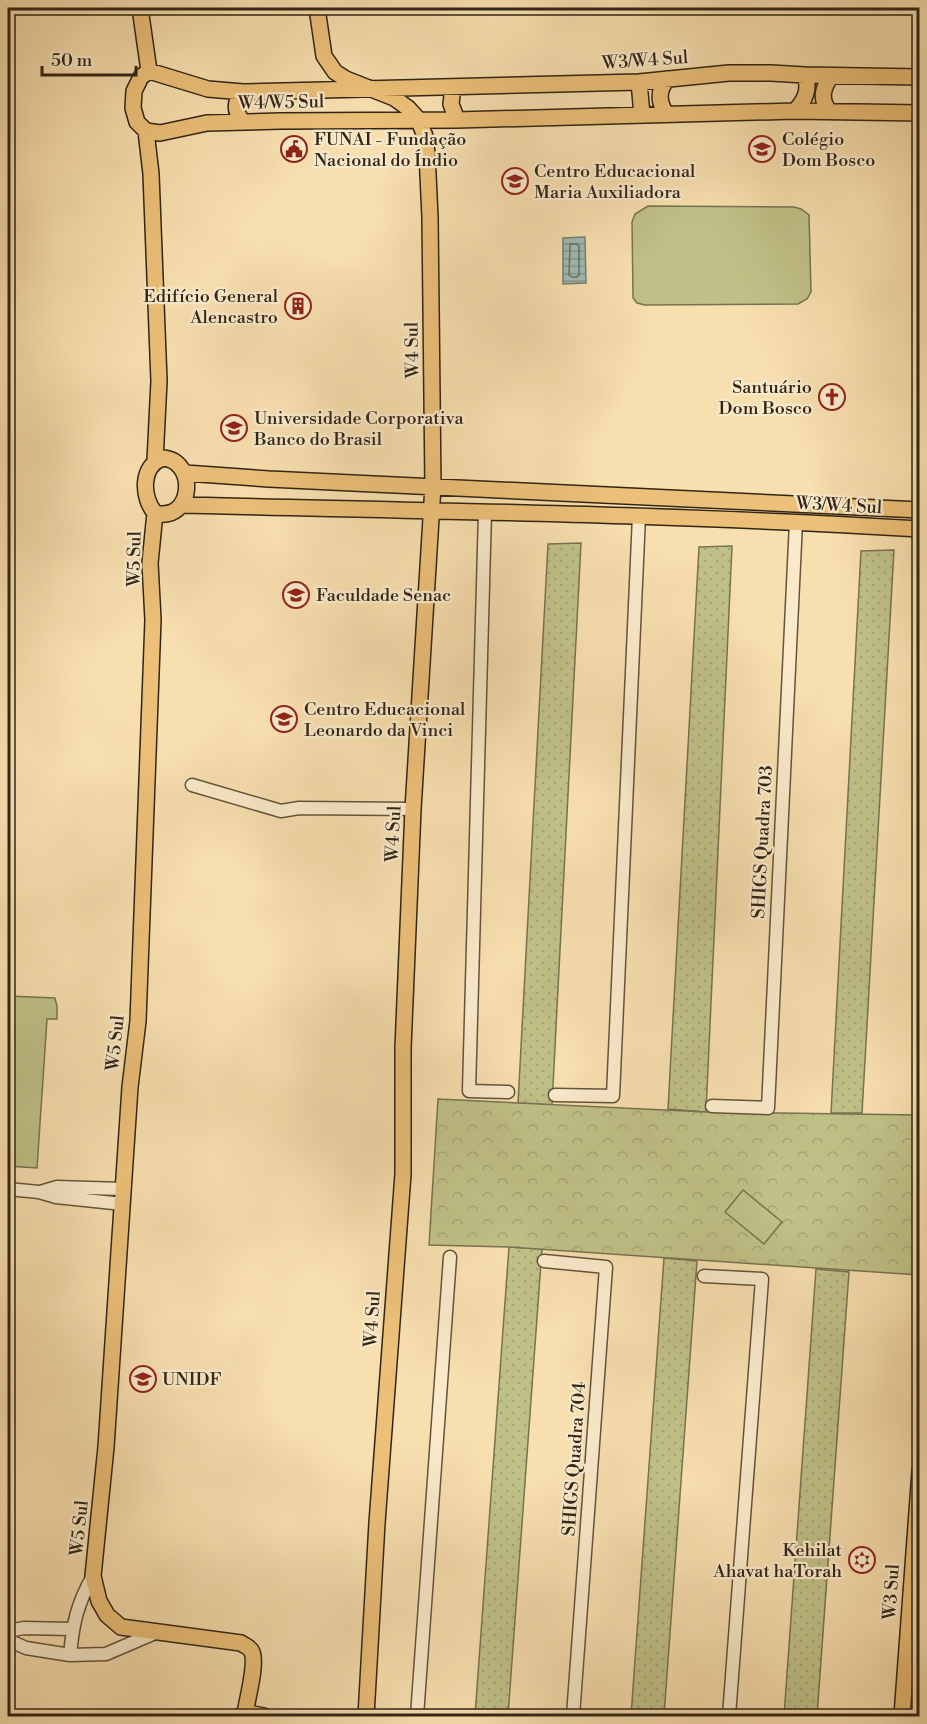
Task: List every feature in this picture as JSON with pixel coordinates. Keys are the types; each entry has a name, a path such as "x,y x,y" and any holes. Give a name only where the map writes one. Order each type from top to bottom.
{"main road":[{"path":"140,8 149,71 141,77 134,91 133,108 137,122 146,131 151,174 159,381 155,461 148,470 145,497 155,513 170,515 183,505 185,473 171,459 155,461"},
{"path":"317,8 322,46 329,65 346,79 394,98 408,108 418,120 795,111 920,114"},
{"name":"W4/W5 Sul","path":"149,71 208,89 243,92 372,88"},
{"name":"W3/W4 Sul","path":"372,88 639,82 740,73 920,77"},
{"path":"795,111 801,105 808,89 805,75"},
{"path":"830,112 822,97 824,87 831,76"},
{"path":"666,114 660,98 660,88 667,79"},
{"path":"639,82 642,115"},
{"path":"453,87 451,104 457,120"},
{"path":"243,92 237,100 236,107 243,122"},
{"name":"W4/W5 Sul","path":"146,131 160,133 207,123 418,120"},
{"name":"W4 Sul","path":"366,1716 378,1511 403,1174 403,1048 413,809 433,486 428,164 425,136 418,120"},
{"path":"185,473 433,486"},
{"name":"W3/W4 Sul","path":"433,486 920,510"},
{"path":"717,501 717,519"},
{"path":"183,505 432,511"},
{"path":"864,526 865,508"},
{"name":"W3/W4 Sul","path":"432,511 639,516 920,529"},
{"name":"W5 Sul","path":"155,513 150,563 153,620 139,995 130,1088 106,1447 93,1576 99,1601 106,1615 121,1627 233,1642 249,1648 253,1653 254,1663 243,1715"},
{"name":"W3 Sul","path":"902,1716 920,1471"},
{"path":"243,1715 254,1713 264,1716"}],"street":[{"path":"485,512 469,1091 508,1092"},
{"path":"555,1095 613,1096 639,516"},
{"name":"SHIGS Quadra 703","path":"712,1106 768,1108 796,522"},
{"path":"192,785 281,811 299,808 413,809"},
{"path":"8,1189 39,1192 57,1187 123,1197"},
{"path":"417,1716 450,1257"},
{"name":"SHIGS Quadra 704","path":"544,1261 606,1267 573,1716"},
{"path":"704,1276 762,1279 729,1716"},
{"name":"W5 Sul","path":"93,1576 82,1597 72,1629 70,1655 106,1654 155,1633"},
{"path":"8,1631 24,1628 72,1629"},
{"path":"8,1640 26,1648 70,1655"}],"green space":[{"path":"648,206 794,207 801,209 809,215 811,292 807,299 798,304 645,305 637,303 633,298 632,222 635,214"},
{"path":"581,543 552,1105 518,1103 548,544"},
{"path":"732,546 706,1112 668,1109 699,547"},
{"path":"894,550 862,1113 831,1113 861,551"},
{"path":"8,996 55,998 57,1006 57,1019 47,1019 37,1168 8,1166"},
{"path":"438,1099 706,1112 919,1115 919,1275 509,1247 429,1245"},
{"path":"743,1190 782,1222 764,1244 725,1212"},
{"path":"509,1247 542,1249 508,1716 475,1716"},
{"path":"664,1258 697,1261 664,1716 631,1716"},
{"path":"816,1269 849,1272 817,1716 784,1716"}],"water":[{"path":"585,237 586,283 563,284 563,238"}],"place":[{"name":"FUNAI - Fundação Nacional do Índio","path":"294,149"},
{"name":"Colégio Dom Bosco","path":"762,149"},
{"name":"Centro Educacional Maria Auxiliadora","path":"515,181"},
{"name":"Edifício General Alencastro","path":"298,306"},
{"name":"Santuário Dom Bosco","path":"832,397"},
{"name":"Universidade Corporativa Banco do Brasil","path":"234,428"},
{"name":"Faculdade Senac","path":"296,595"},
{"name":"Centro Educacional Leonardo da Vinci","path":"284,719"},
{"name":"UNIDF","path":"143,1379"},
{"name":"Kehilat Ahavat haTorah","path":"862,1560"}]}
